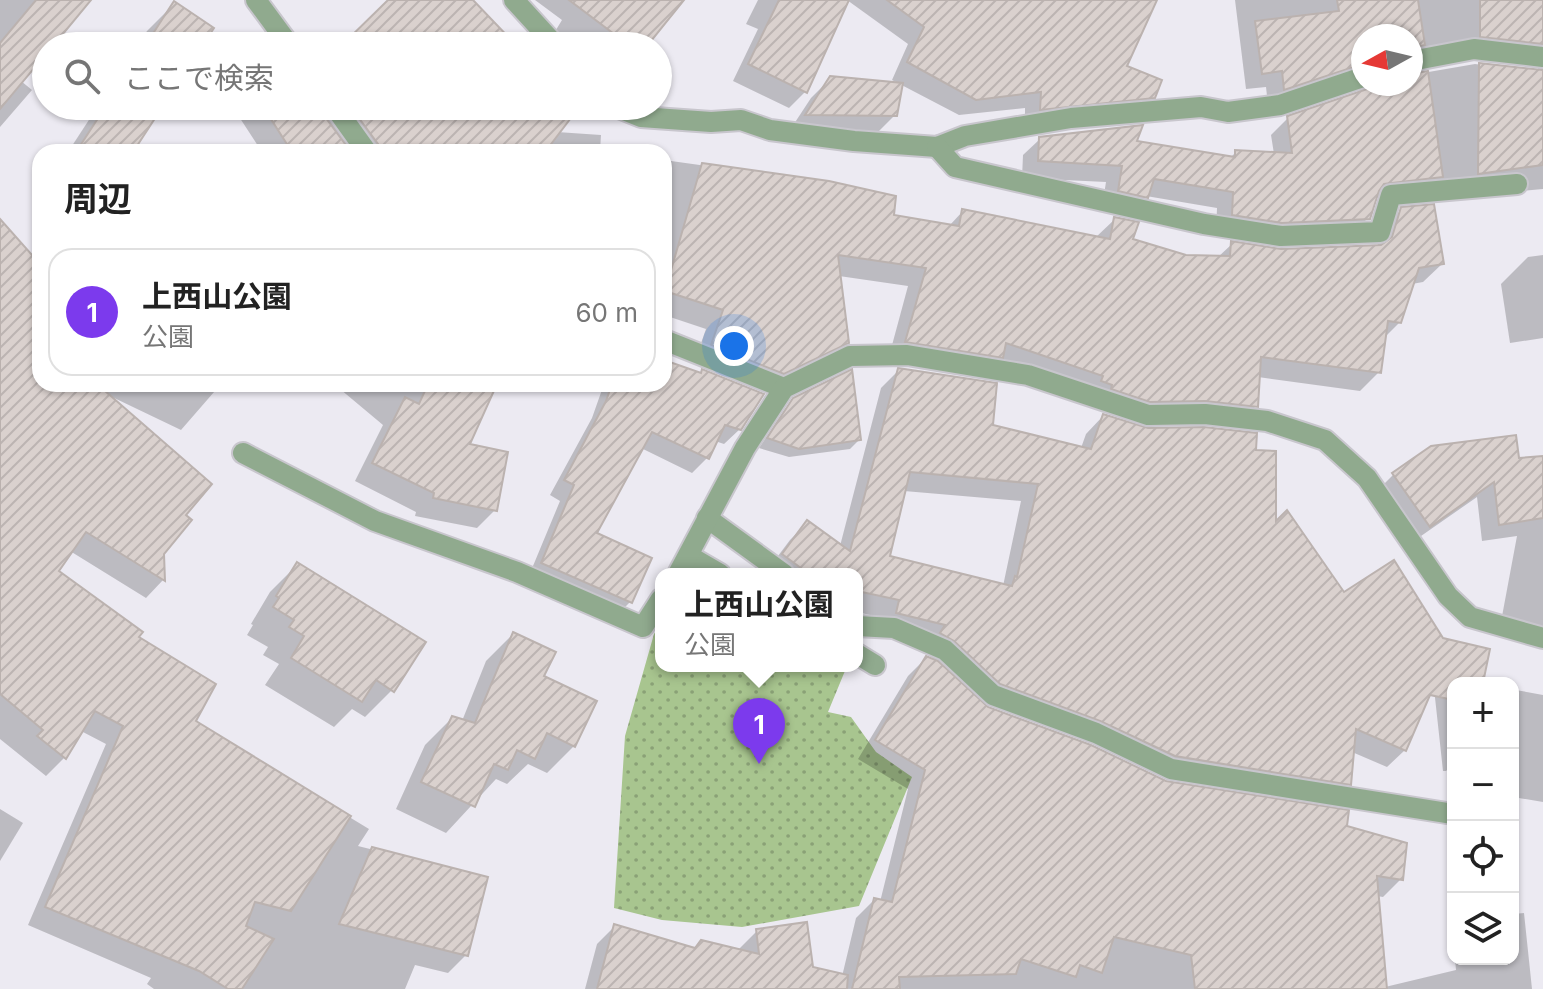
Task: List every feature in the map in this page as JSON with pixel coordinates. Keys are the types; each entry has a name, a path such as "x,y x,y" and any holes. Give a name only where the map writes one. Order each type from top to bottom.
{"street":[{"path":"256,0 280,32"},
{"path":"514,0 543,32"},
{"path":"1423,59 1474,49 1543,57"},
{"path":"672,119 741,120 770,130 840,140 937,147 965,136 1071,118 1201,107 1228,112 1280,105 1351,81"},
{"path":"344,120 361,144"},
{"path":"937,147 955,167 1204,224 1281,236 1380,232 1391,195 1517,184"},
{"path":"672,343 784,388"},
{"path":"682,568 745,448 784,388 850,356 907,355 1028,375 1148,415 1205,414 1267,421 1325,440 1367,478 1448,596 1470,617 1543,638"},
{"path":"243,453 375,521 517,572 643,627 655,608"},
{"path":"707,518 776,568"},
{"path":"689,556 710,568"},
{"path":"863,626 894,628 945,650 993,695 1096,733 1171,769 1447,813"},
{"path":"863,658 875,665"}],"green space":[{"path":"654,634 655,672 845,672 828,712 851,717 876,752 912,777 859,906 742,927 662,920 614,908 625,736"}],"building":[{"path":"36,0 91,0 65,32 32,32 32,71 0,109 0,43"},
{"path":"388,0 473,0 504,32 355,32"},
{"path":"569,0 684,0 658,32 611,32"},
{"path":"779,0 849,0 807,93 748,64"},
{"path":"887,0 1157,0 1127,66 1162,80 1155,98 1040,110 1041,92 976,100 907,62 924,27"},
{"path":"1337,0 1418,0 1422,24 1351,24 1351,68 1284,90 1282,71 1262,74 1255,21 1339,11"},
{"path":"1480,0 1543,0 1543,44 1480,37"},
{"path":"174,1 214,28 211,32 154,32"},
{"path":"1479,63 1543,70 1543,165 1478,174"},
{"path":"1428,71 1443,177 1384,184 1370,219 1282,223 1232,215 1233,192 1154,179 1148,198 1118,191 1122,166 1038,161 1039,137 1143,125 1137,141 1235,157 1235,150 1292,153 1287,116 1351,94 1423,96 1423,72"},
{"path":"830,76 903,83 897,116 805,115"},
{"path":"97,120 154,120 138,144 81,144"},
{"path":"272,120 327,120 345,144 287,144"},
{"path":"360,120 569,120 551,144 378,144"},
{"path":"702,163 829,181 896,196 894,215 959,226 962,209 1110,239 1114,217 1139,222 1133,239 1186,255 1230,256 1231,241 1281,249 1381,245 1392,237 1401,207 1434,204 1444,264 1419,268 1401,323 1388,321 1381,373 1261,357 1258,407 1205,401 1150,402 1111,389 1112,385 1101,381 1103,376 1006,343 1003,358 905,342 926,268 838,255 849,343 784,374 711,345 723,310 672,293 672,267"},
{"path":"0,219 32,255 32,392 106,392 212,484 186,515 192,520 164,554 165,581 86,532 59,571 143,632 139,637 216,684 196,721 351,816 291,911 255,902 246,926 274,939 242,989 228,989 199,971 45,907 123,726 95,711 66,759 37,736 43,730 0,694"},
{"path":"672,363 701,373 702,369 764,394 741,430 725,425 709,459 652,432 597,533 652,558 632,603 541,563 574,485 564,480 609,392 672,392"},
{"path":"898,368 997,383 993,425 1091,449 1103,414 1148,428 1204,427 1257,433 1256,450 1276,451 1276,521 1287,510 1344,592 1394,560 1443,638 1490,649 1484,677 1447,677 1447,699 1430,695 1406,751 1356,729 1351,785 1175,756 1100,721 1000,684 954,641 940,633 945,625 896,613 899,600 863,592 863,568 801,568 782,554 807,520 850,551","holes":["910,472 1038,484 1012,586 890,556"]},
{"path":"852,369 861,440 799,449 767,438 793,398"},
{"path":"424,392 493,392 470,444 508,452 497,511 433,498 434,493 372,463 405,397 419,404"},
{"path":"1516,435 1519,458 1543,456 1543,518 1499,525 1494,482 1430,527 1392,473 1431,446"},
{"path":"297,562 426,642 394,692 376,680 362,702 291,658 304,636 289,627 294,620 273,607 279,598 276,596"},
{"path":"513,632 556,652 544,676 597,701 575,747 547,733 535,759 517,750 508,770 494,764 475,807 421,782 452,716 475,723"},
{"path":"926,656 938,661 988,707 1091,745 1166,781 1349,810 1347,826 1407,843 1403,880 1377,876 1387,989 1195,989 1191,955 1114,937 1102,973 1080,965 1076,977 1021,959 1016,974 899,977 900,989 852,989 874,898 892,902 925,770 875,740"},
{"path":"372,847 488,877 468,956 339,924"},
{"path":"807,922 813,967 848,975 847,989 597,989 614,924 695,948 701,940 759,954 756,929"}],"place":[{"name":"上西山公園","path":"759,764"}]}
